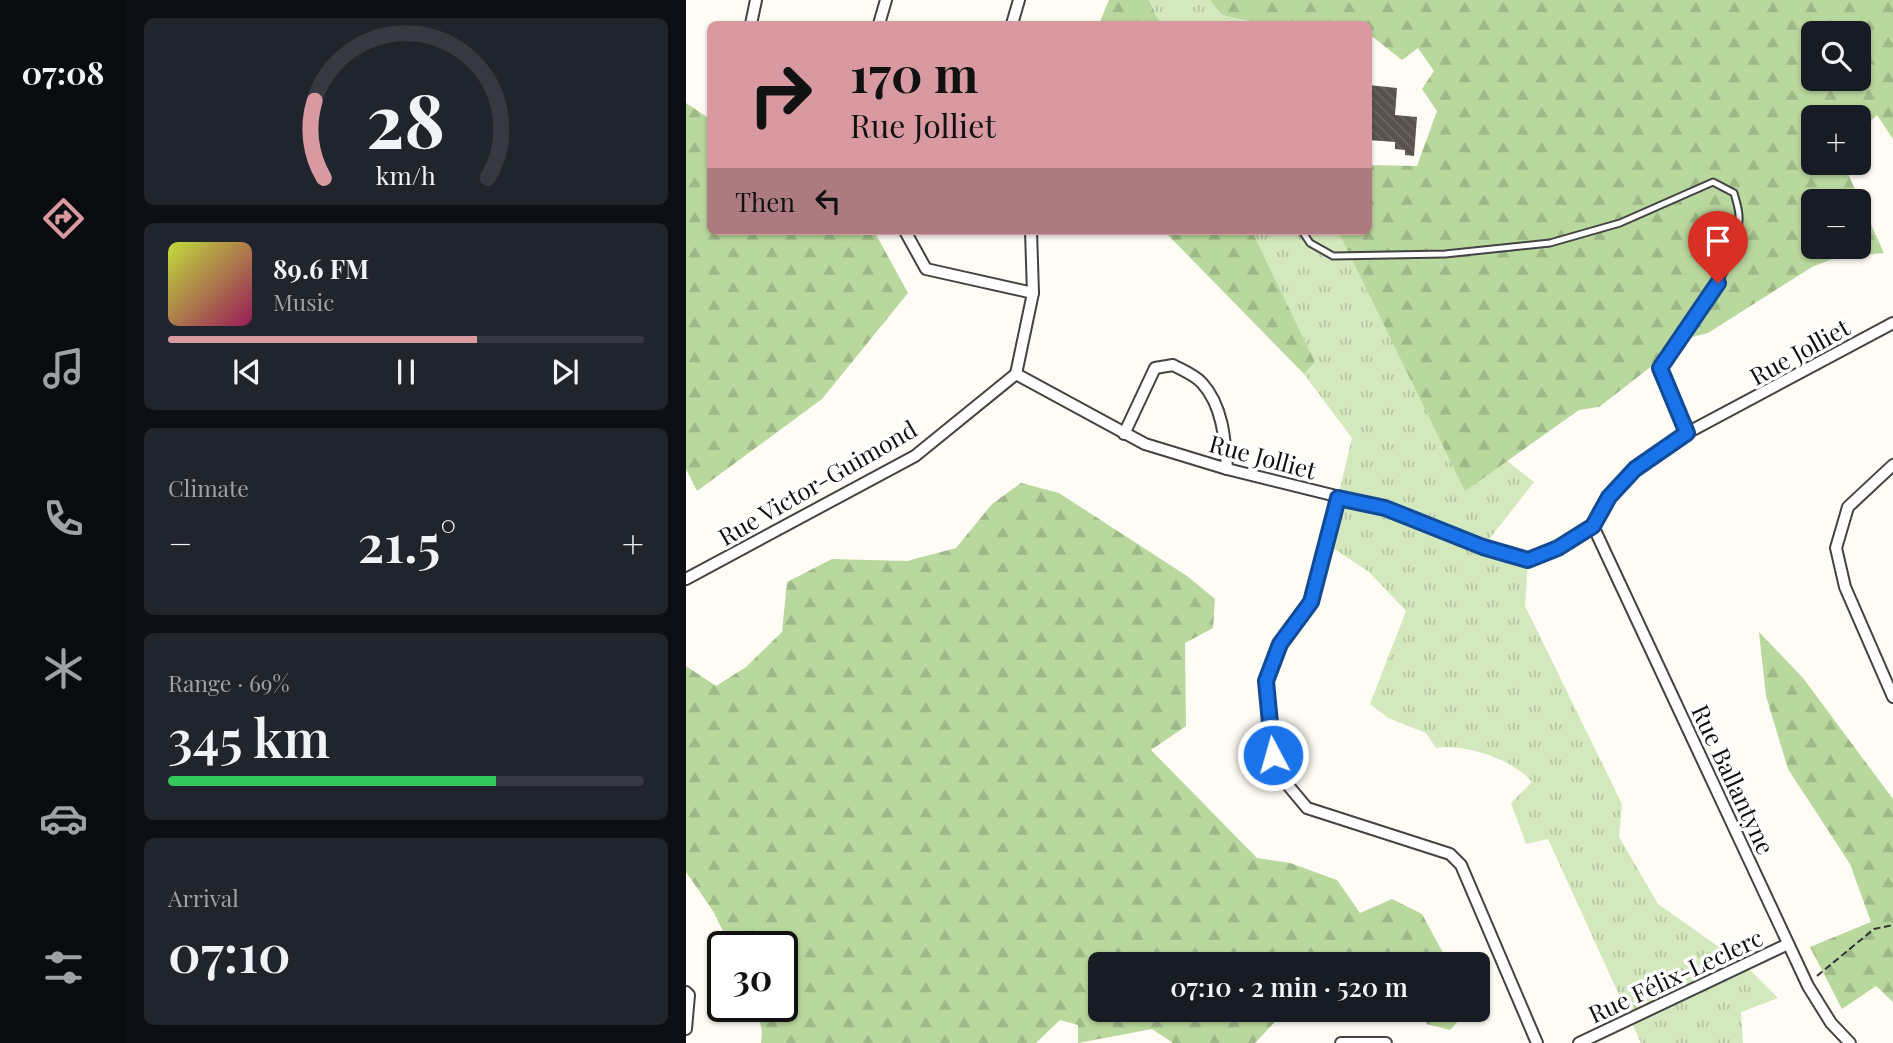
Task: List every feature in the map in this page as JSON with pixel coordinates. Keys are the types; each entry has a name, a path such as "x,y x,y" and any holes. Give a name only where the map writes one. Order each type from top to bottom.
{"street":[{"path":"741,0 755,2 752,21"},
{"path":"880,21 886,0"},
{"path":"1013,21 1019,0"},
{"path":"907,235 926,269 1033,293"},
{"path":"1016,374 1033,293 1031,235"},
{"name":"Rue Jolliet","path":"1016,374 1145,444 1227,469 1385,508 1483,547 1528,560 1558,548 1593,526 1609,497 1635,469 1687,433 1893,323"},
{"path":"1124,434 1155,368 1173,365 1202,382 1217,410 1225,434 1227,469"},
{"name":"Rue Victor-Guimond","path":"686,579 915,456 1016,374"},
{"path":"1893,465 1847,507 1836,548 1846,587 1893,697"},
{"path":"1338,498 1311,602 1280,644 1266,681 1273,755 1287,784 1307,808 1450,854 1461,865 1536,1043"},
{"name":"Rue Ballantyne","path":"1593,526 1787,944 1808,986 1832,1023 1850,1043"},
{"name":"Rue Félix-Leclerc","path":"1579,1043 1787,944"},
{"path":"686,992 689,995 686,1030"},
{"path":"1340,1043 1386,1043"}],"lane":[{"path":"1305,235 1310,243 1333,256 1445,254 1550,243 1619,223 1713,182 1734,193 1739,219 1733,249 1718,283 1660,368 1687,433"}],"path":[{"path":"1808,986 1874,929 1893,925"}],"green space":[{"path":"1109,0 1149,0 1159,21 1100,21"},
{"path":"1149,0 1210,0 1222,15 1248,21 1159,21"},
{"path":"1210,0 1893,0 1893,139 1877,115 1871,121 1871,105 1801,105 1801,175 1848,175 1855,189 1801,189 1801,259 1832,259 1812,267 1708,333 1688,338 1599,407 1579,410 1465,491 1340,235 1372,235 1372,165 1417,166 1437,111 1422,89 1434,71 1418,48 1402,60 1372,36 1372,21 1248,21 1222,15"},
{"path":"686,103 707,117 707,235 876,235 908,293 822,399 697,491 686,469"},
{"path":"1871,224 1884,253 1871,254"},
{"path":"1168,235 1254,235 1315,362 1304,374"},
{"path":"1254,235 1340,235 1465,490 1506,460 1534,482 1483,547 1528,560 1525,606 1622,804 1619,837 1658,904 1746,966 1778,998 1741,1012 1743,1043 1641,1043 1548,839 1526,844 1511,803 1532,782 1514,767 1488,755 1460,748 1436,748 1426,733 1388,718 1370,704 1406,611 1369,572 1327,544 1352,438 1304,374 1315,362"},
{"path":"1021,483 1059,493 1187,576 1215,599 1213,628 1185,643 1186,726 1151,750 1257,858 1290,863 1337,880 1360,913 1392,899 1422,914 1443,952 1088,952 1088,1022 1275,1022 1255,1043 1173,1043 1152,1029 1078,1043 1078,1025 1060,1020 1036,1043 761,1043 760,1022 798,1022 798,931 723,931 713,911 686,872 686,666 716,686 746,667 782,632 787,582 832,559 907,561 956,548 992,504"},
{"path":"1759,632 1803,678 1893,799 1893,1002 1876,986 1842,1009 1810,947 1871,922 1850,864 1788,769 1766,696"},
{"path":"1426,1022 1458,1022 1450,1030"}],"building":[{"path":"1372,85 1397,88 1395,115 1417,117 1414,156 1405,155 1405,150 1395,149 1395,142 1372,140"}],"route":[{"path":"1273,755 1266,681 1280,644 1311,602 1338,498 1385,508 1483,547 1528,560 1558,548 1593,526 1609,497 1635,469 1687,433 1660,368 1671,348 1718,283"}]}
